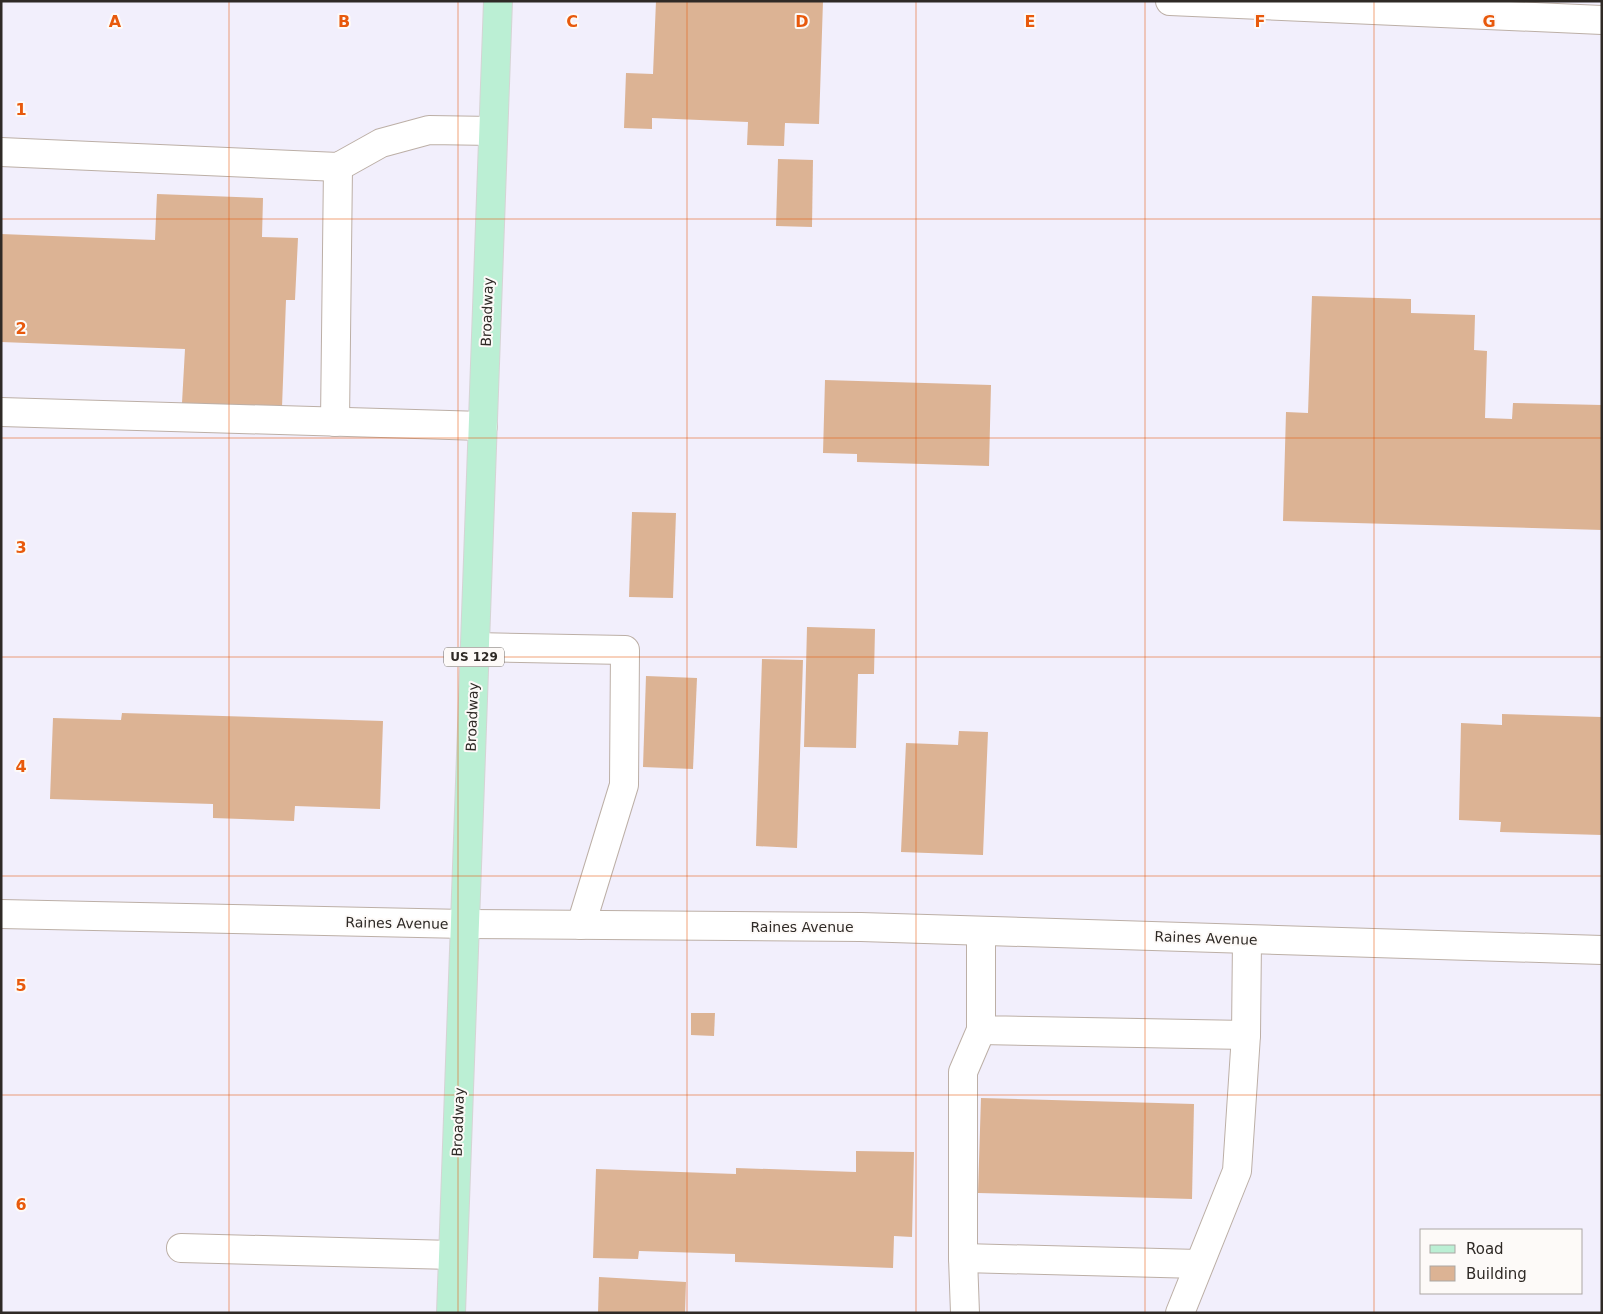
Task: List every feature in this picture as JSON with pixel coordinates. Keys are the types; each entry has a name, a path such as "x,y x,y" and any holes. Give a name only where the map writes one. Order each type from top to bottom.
{"main road":[{"name":"Broadway","path":"451,1313 498,1"}],"street":[{"path":"1170,1 1602,20"},
{"path":"1,152 338,167 381,143 429,130 494,131"},
{"path":"335,422 338,167"},
{"path":"1,412 483,426"},
{"path":"475,647 625,650 624,785 580,925"},
{"name":"Raines Avenue","path":"1,914 465,924 861,927 1602,950"},
{"path":"965,1313 963,1258 963,1072 980,1030 980,931"},
{"path":"1180,1313 1237,1171 1246,1035 1247,940"},
{"path":"980,1030 1246,1035"},
{"path":"181,1248 453,1255"},
{"path":"963,1258 1199,1264"}],"shaded area":[{"path":"1,1 1602,1 1602,1313 1,1313"}],"building":[{"path":"656,1 823,1 819,124 785,123 784,146 747,145 748,122 652,118 652,129 624,128 626,73 653,74"},
{"path":"778,159 813,160 812,227 776,226"},
{"path":"157,194 263,198 262,237 298,238 295,300 286,300 282,407 182,403 185,349 1,342 1,234 155,240"},
{"path":"1312,296 1411,299 1411,313 1475,315 1474,350 1487,351 1485,418 1512,419 1513,403 1602,405 1602,530 1283,521 1286,412 1308,413"},
{"path":"825,380 991,385 989,466 857,462 857,454 823,453"},
{"path":"632,512 676,513 673,598 629,597"},
{"path":"807,627 875,629 874,674 858,674 856,748 804,747"},
{"path":"762,659 803,660 797,848 756,846"},
{"path":"646,676 697,678 693,769 643,767"},
{"path":"122,713 383,721 380,809 295,806 294,821 213,818 213,804 50,799 53,718 121,720"},
{"path":"1502,714 1602,717 1602,835 1500,832 1501,822 1459,820 1461,723 1502,725"},
{"path":"959,731 988,732 983,855 901,852 906,743 958,745"},
{"path":"691,1013 715,1013 714,1036 691,1035"},
{"path":"981,1098 1194,1104 1192,1199 978,1193"},
{"path":"856,1151 914,1152 912,1237 894,1236 893,1268 735,1262 735,1254 639,1251 638,1259 593,1258 596,1169 736,1174 736,1168 856,1172"},
{"path":"599,1277 686,1282 685,1313 598,1313"}]}
